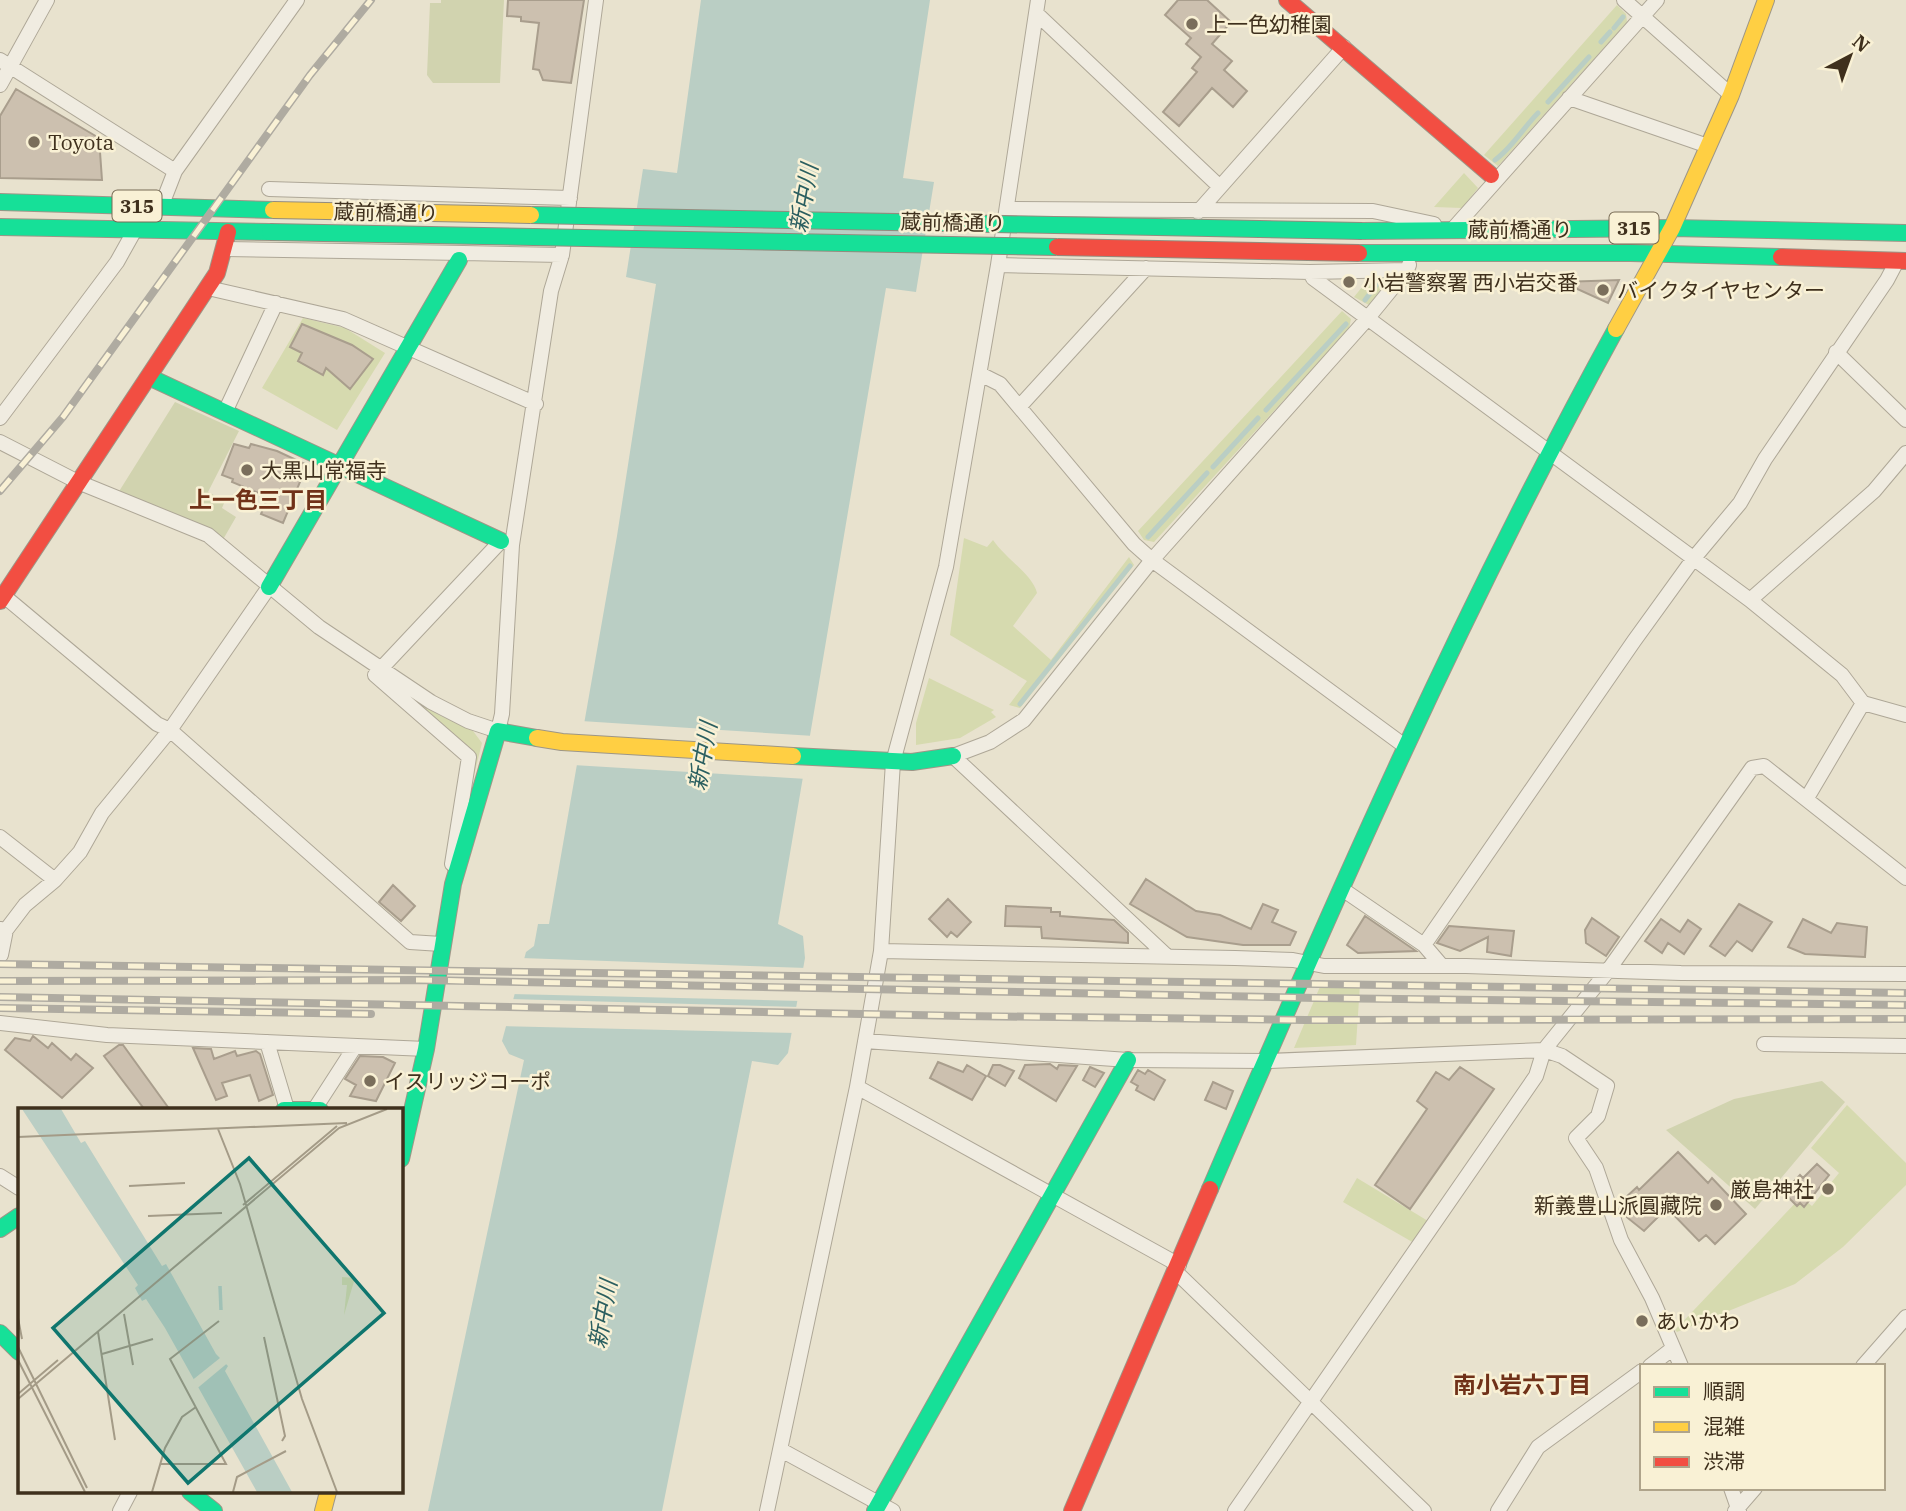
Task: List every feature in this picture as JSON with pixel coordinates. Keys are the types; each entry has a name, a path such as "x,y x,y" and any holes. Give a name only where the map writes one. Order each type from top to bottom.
{"street":[{"path":"0,85 5,64 47,0"},
{"path":"161,207 175,171 297,0"},
{"path":"402,1147 404,1123 426,1049 441,944 453,884 502,714 507,543 536,404 551,290 562,255 596,0"},
{"path":"1624,0 1731,95"},
{"path":"1007,209 1374,211 1431,222 1449,229 1493,177 1657,0"},
{"path":"1072,1511 1308,962 1406,747 1548,453 1655,254 1672,228 1731,95 1766,0"},
{"path":"1296,2 1493,177"},
{"path":"1037,6 1220,187"},
{"path":"766,1511 857,1087 881,951 893,762 946,567 998,265 1037,6"},
{"path":"1198,212 1345,47"},
{"path":"5,64 175,171"},
{"path":"1569,98 1707,146"},
{"path":"269,189 570,198"},
{"name":"蔵前橋通り","path":"0,202 274,210 1362,231 1672,228 1906,233"},
{"name":"315","path":"0,227 228,232"},
{"path":"0,418 117,262 136,228"},
{"path":"228,232 226,249 208,288 2,598 157,723 170,730 410,942 441,944"},
{"name":"蔵前橋通り","path":"228,232 1415,255 1655,254 1901,261"},
{"path":"226,249 461,256 562,255"},
{"path":"0,442 78,482 208,535 319,627 450,712 498,732 519,737 893,762 953,756 990,742 1024,720 1152,560 1367,319 1407,270 1415,255"},
{"path":"1,955 3,929 25,905 55,880 80,852 110,802 170,730 269,587 411,348 461,256"},
{"path":"1424,945 1693,558 1740,503 1765,459 1836,352 1901,261"},
{"path":"998,265 1310,272 1407,270"},
{"path":"1020,406 1146,268"},
{"path":"1310,272 1313,278 1367,319 1750,600 1842,675 1863,703 1906,715"},
{"path":"208,288 343,319 536,404"},
{"path":"225,412 276,303"},
{"path":"1836,352 1906,420"},
{"path":"980,374 1000,384 1103,509 1152,560 1406,747"},
{"path":"149,377 507,543"},
{"path":"1750,600 1874,491 1906,453"},
{"path":"453,884 455,831 469,757 375,674 507,543"},
{"path":"1807,798 1863,703"},
{"path":"953,756 1167,956"},
{"path":"1235,1511 1536,1076 1544,1050 1607,972 1752,768 1764,766 1906,878"},
{"path":"0,837 55,880"},
{"path":"1342,889 1424,945 1442,966"},
{"path":"881,951 1167,956 1308,962 1324,966 1442,966 1607,972 1906,974"},
{"path":"0,1023 107,1035 354,1048 426,1049"},
{"path":"865,1041 1128,1060 1267,1061 1544,1050 1562,1056 1607,1086 1598,1116 1576,1138 1596,1168 1621,1240 1657,1308 1680,1364"},
{"path":"267,1042 285,1108"},
{"path":"1764,1044 1906,1046"},
{"path":"317,1108 354,1048"},
{"path":"780,1450 882,1508 1128,1060"},
{"path":"857,1087 1177,1269 1424,1511"},
{"path":"0,1177 18,1187"},
{"path":"0,1229 18,1217"},
{"path":"1865,1364 1906,1317"},
{"path":"0,1333 18,1351"},
{"path":"1653,1364 1672,1349"},
{"path":"1498,1511 1538,1447 1640,1372"},
{"path":"1732,1490 1737,1510"},
{"path":"1737,1510 1753,1490"},
{"path":"120,1511 129,1494"},
{"path":"193,1494 214,1511"},
{"path":"323,1511 327,1494"}],"green space":[{"path":"441,0 504,0 500,83 433,83 427,75 430,3 441,3"},
{"path":"1617,5 1626,14 1627,22 1498,166 1484,155"},
{"path":"1464,173 1478,188 1462,208 1434,207"},
{"path":"1371,276 1385,277 1388,280 1369,305 1354,297"},
{"path":"1342,311 1351,319 1349,329 1154,542 1144,540 1138,531"},
{"path":"303,318 345,328 385,353 337,430 262,388"},
{"path":"175,402 239,431 208,492 225,501 222,508 236,517 221,543 118,493"},
{"path":"964,538 987,547 993,540 1030,580 1037,593 1013,626 1051,660 1129,557 1134,565 1020,708 1009,705 1027,681 950,635"},
{"path":"929,678 994,710 991,712 996,717 960,738 916,745 916,723"},
{"path":"384,679 439,715 473,731 482,743 460,831 474,755"},
{"path":"1322,982 1360,984 1356,1045 1294,1048"},
{"path":"1822,1081 1845,1102 1755,1209 1666,1130 1734,1099"},
{"path":"1847,1105 1906,1163 1906,1185 1843,1247 1795,1284 1677,1332 1675,1330 1801,1197 1812,1206 1839,1173 1811,1148"},
{"path":"1357,1178 1428,1221 1414,1243 1343,1202"}],"water":[{"name":"新中川","path":"701,0 930,0 903,178 934,182 916,292 886,288 778,924 803,936 805,958 788,1053 778,1065 752,1061 662,1511 428,1511 524,1060 509,1054 502,1041 526,952 534,946 538,924 549,924 617,536 656,284 626,277 643,169 677,173"}],"pier":[{"path":"581,721 814,736 807,779 573,765"},
{"path":"521,958 807,968 801,1001 511,994"},
{"path":"509,999 800,1007 796,1033 502,1026"}],"building":[{"path":"508,0 584,0 571,83 543,80 539,70 533,69 539,23 507,16"},
{"path":"1178,0 1207,0 1231,22 1212,44 1232,61 1224,70 1247,91 1233,107 1212,88 1179,126 1163,112 1197,72 1192,68 1201,57 1186,44 1191,38 1165,15"},
{"path":"16,89 99,138 102,180 0,178 0,116"},
{"path":"1619,280 1608,303 1562,282"},
{"path":"302,324 352,345 373,359 350,389 326,368 323,375 298,361 302,353 290,347"},
{"path":"234,444 249,448 251,444 277,451 307,465 283,523 261,514 268,497 222,475"},
{"path":"1146,879 1196,911 1220,915 1251,929 1263,904 1278,910 1272,922 1296,932 1290,945 1243,945 1187,937 1130,904"},
{"path":"393,885 415,906 401,921 379,902"},
{"path":"948,899 971,922 957,937 951,932 947,937 929,919"},
{"path":"1739,904 1772,922 1752,951 1737,941 1725,956 1710,946"},
{"path":"1006,906 1051,908 1051,912 1060,912 1060,916 1114,920 1128,933 1128,943 1042,938 1041,927 1005,926"},
{"path":"1365,916 1416,951 1358,953 1347,945"},
{"path":"1592,918 1619,937 1606,956 1586,943 1585,930"},
{"path":"1661,919 1680,932 1688,920 1701,929 1684,954 1668,943 1662,953 1645,941"},
{"path":"1803,919 1831,933 1837,923 1867,927 1865,957 1805,954 1788,947"},
{"path":"1449,926 1514,931 1511,956 1487,952 1488,937 1460,951 1437,943"},
{"path":"33,1036 48,1048 52,1043 71,1060 76,1054 93,1068 62,1098 5,1050 15,1038 30,1041"},
{"path":"123,1045 169,1108 143,1108 104,1056"},
{"path":"193,1048 211,1049 214,1059 235,1051 237,1056 256,1051 260,1054 273,1095 259,1101 250,1075 222,1083 227,1096 216,1100"},
{"name":"イスリッジコーポ","path":"360,1056 383,1057 395,1063 376,1101 350,1096 356,1085 345,1079"},
{"path":"938,1062 963,1072 967,1065 986,1076 972,1100 930,1078"},
{"path":"1050,1064 1057,1069 1059,1065 1077,1066 1056,1101 1019,1078 1025,1065"},
{"path":"993,1065 1014,1071 1005,1086 988,1076"},
{"path":"1090,1067 1104,1073 1095,1087 1083,1080"},
{"path":"1460,1067 1494,1089 1410,1209 1375,1185 1427,1109 1417,1101 1436,1072 1449,1080"},
{"path":"1138,1070 1145,1074 1148,1070 1165,1080 1154,1100 1136,1090 1138,1086 1131,1082"},
{"path":"1213,1082 1233,1091 1226,1109 1205,1100"},
{"path":"1678,1152 1708,1183 1712,1178 1746,1214 1715,1244 1706,1235 1699,1241 1667,1208 1644,1231 1624,1215 1632,1206 1624,1199 1637,1187 1639,1190"},
{"path":"1817,1164 1829,1175 1804,1207 1800,1203 1797,1206 1787,1196 1790,1192 1787,1189 1800,1175 1803,1178"}],"waterway":[{"path":"1614,28 1623,17"},
{"path":"1601,42 1610,32"},
{"path":"1548,102 1589,57"},
{"path":"1495,160 1507,150 1538,113"},
{"path":"1365,300 1380,280"},
{"path":"1266,410 1346,324"},
{"path":"1213,467 1258,418"},
{"path":"1148,537 1207,473"},
{"path":"1020,704 1130,566"}],"railway":[{"path":"0,491 63,417 310,75 371,0"},
{"path":"0,964 1906,993"},
{"path":"0,981 419,980 1316,998 1906,1005"},
{"path":"0,997 1306,1020 1906,1019"},
{"path":"0,1008 371,1014"}],"traffic: fast":[{"path":"0,202 273,210"},
{"path":"531,215 1362,231"},
{"path":"0,227 270,232"},
{"path":"1362,231 1672,228 1906,233"},
{"path":"270,232 1057,247"},
{"path":"1359,253 1631,253 1781,257"},
{"path":"269,587 459,260"},
{"path":"1210,1189 1402,754 1506,540 1616,329"},
{"path":"149,377 501,541"},
{"path":"402,1155 426,1049 453,884 498,731 537,738"},
{"path":"793,756 912,762 953,756"},
{"path":"875,1511 1128,1060"},
{"path":"0,1229 18,1217"},
{"path":"0,1333 18,1351"},
{"path":"193,1494 214,1511"}],"traffic: slow":[{"path":"1616,329 1672,228 1731,95 1766,0"},
{"path":"273,210 531,215"},
{"path":"537,738 562,742 793,756"},
{"path":"323,1511 327,1494"}],"traffic: jam":[{"path":"1287,0 1491,175"},
{"path":"0,601 217,273 228,232"},
{"path":"1057,247 1359,253"},
{"path":"1781,257 1906,261"},
{"path":"1072,1511 1210,1189"}],"place":[{"name":"上一色幼稚園","path":"1192,24"},
{"name":"Toyota","path":"34,142"},
{"name":"小岩警察署 西小岩交番","path":"1349,282"},
{"name":"バイクタイヤセンター","path":"1603,290"},
{"name":"大黒山常福寺","path":"247,470"},
{"name":"イスリッジコーポ","path":"370,1081"},
{"name":"厳島神社","path":"1828,1189"},
{"name":"新義豊山派圓藏院","path":"1716,1205"},
{"name":"あいかわ","path":"1642,1321"}],"district":[{"name":"上一色三丁目","path":"258,499"},
{"name":"南小岩六丁目","path":"1522,1384"}]}
